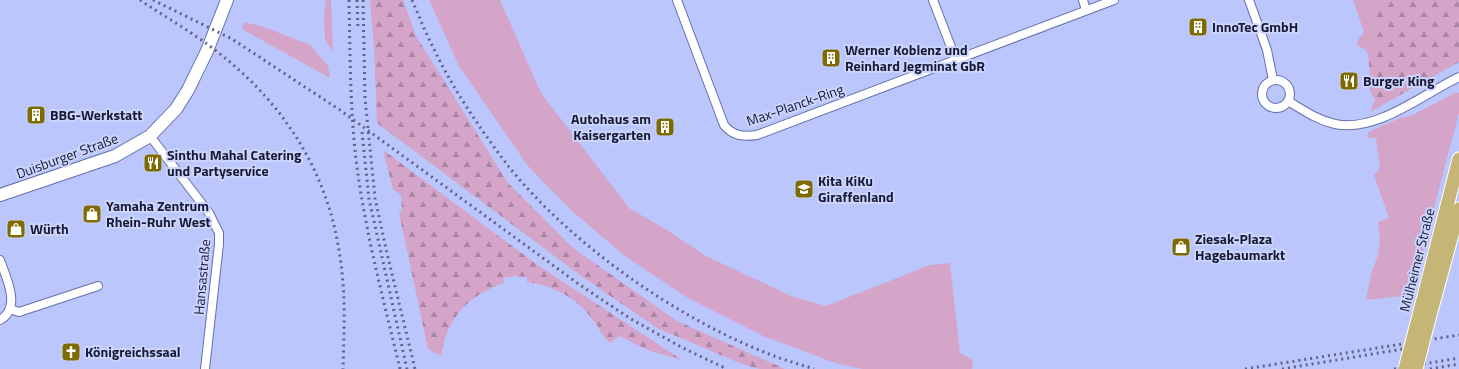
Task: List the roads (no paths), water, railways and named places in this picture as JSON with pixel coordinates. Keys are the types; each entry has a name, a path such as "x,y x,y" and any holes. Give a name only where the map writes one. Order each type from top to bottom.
{"main road":[{"name":"Duisburger Straße","path":"0,195 115,156 150,136 176,109 188,90 207,51 227,0"},
{"name":"Mülheimer Straße","path":"1416,369 1422,326 1459,159"},
{"name":"Mülheimer Straße","path":"1405,369 1422,326 1459,209"}],"street":[{"name":"Max-Planck-Ring","path":"677,0 721,118 728,129 739,136 757,134 1114,0"},
{"path":"934,0 956,60"},
{"path":"1083,0 1086,10"},
{"path":"1249,0 1268,50 1273,80"},
{"path":"1288,101 1311,115 1329,122 1343,125 1362,125 1380,119 1459,77"},
{"path":"1278,80 1284,82 1288,86 1290,96 1288,101 1277,107 1273,107 1265,102 1262,95 1268,82 1278,80"},
{"name":"Hansastraße","path":"150,136 209,213 219,233 217,266 205,369"},
{"path":"0,260 12,297 12,302 7,315 0,320"},
{"path":"10,309 19,312 98,286"}],"railway":[{"path":"140,0 205,42 248,78 268,99 286,122 302,147 315,172 326,199 340,257 344,299 343,369"},
{"path":"153,0 232,39 340,110 580,285 631,319 681,347 727,369"},
{"path":"349,0 350,70 357,169 373,255 400,369"},
{"path":"357,0 358,30"},
{"path":"363,0 365,98 375,198 415,369"},
{"path":"412,0 440,62 488,139 509,167 534,196 563,224 594,251 627,276 698,320 734,339 769,354 814,369"},
{"path":"362,132 369,199 407,369"},
{"path":"1245,369 1459,335"},
{"path":"1282,369 1403,349"},
{"path":"1394,369 1459,358"},
{"path":"1430,369 1459,364"}],"place":[{"name":"InnoTec GmbH","path":"1198,27"},
{"name":"Werner Koblenz und Reinhard Jegminat GbR","path":"831,58"},
{"name":"Burger King","path":"1349,81"},
{"name":"BBG-Werkstatt","path":"36,115"},
{"name":"Autohaus am Kaisergarten","path":"665,127"},
{"name":"Sinthu Mahal Catering und Partyservice","path":"153,163"},
{"name":"Kita KiKu Giraffenland","path":"804,189"},
{"name":"Yamaha Zentrum Rhein-Ruhr West","path":"92,214"},
{"name":"Würth","path":"16,229"},
{"name":"Ziesak-Plaza Hagebaumarkt","path":"1181,247"},
{"name":"Königreichssaal","path":"71,352"}]}
